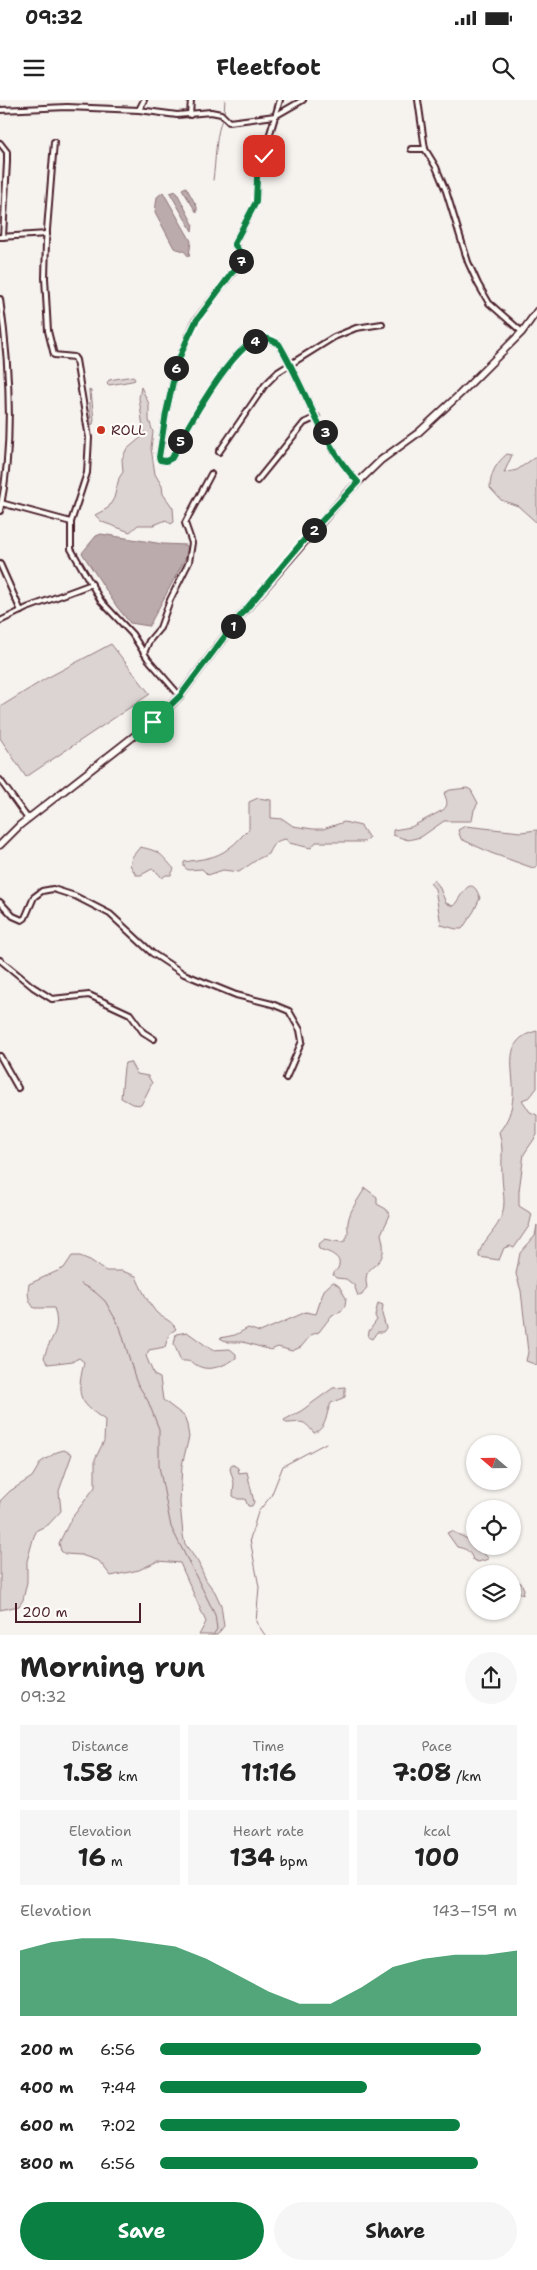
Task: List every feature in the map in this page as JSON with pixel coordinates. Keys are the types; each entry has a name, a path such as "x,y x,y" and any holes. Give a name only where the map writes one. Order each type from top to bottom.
{"main road":[{"path":"0,845 28,819 161,715 180,696 237,620 304,540 381,460 433,419 522,332 537,311"}],"street":[{"path":"139,110 144,100"},
{"path":"190,115 191,100"},
{"path":"280,100 257,177 256,202 234,244 241,253 240,262 196,321 177,364 164,423 159,453 160,460 166,461 172,458 198,406 226,369 249,345 259,338 273,340 279,344 344,468 358,482"},
{"path":"0,110 67,107 139,110 162,114 190,115 211,112 221,114 229,122 275,116 303,100"},
{"path":"418,100 424,150 436,167 446,190 468,262 489,303 522,332"},
{"path":"54,142 45,278 48,331 54,355 74,357 76,360 89,438 87,473 71,522 71,549 101,601 132,634 144,653 180,696"},
{"path":"0,143 7,152 8,162 1,237 47,234"},
{"path":"411,149 424,150"},
{"path":"0,299 7,366 9,444 0,511"},
{"path":"219,452 265,385 290,362 334,337 356,328 382,324"},
{"path":"0,367 7,366"},
{"path":"256,480 304,423 317,417"},
{"path":"144,653 149,641 160,628 170,600 189,562 192,543 185,523 211,474"},
{"path":"1,503 71,522"},
{"path":"0,564 22,611"},
{"path":"0,621 92,584"},
{"path":"0,780 28,819"},
{"path":"0,902 13,916 22,920 26,918 34,897 42,890 53,889 75,896 110,914 152,952 184,974 236,995 272,1004 288,1011 300,1030 302,1041 286,1078"},
{"path":"0,960 33,987 52,999 89,995 130,1014 143,1032 154,1039"},
{"path":"0,1056 18,1088"}],"shaded area":[{"path":"186,187 197,207 197,213 182,189"},
{"path":"176,191 193,224 192,231 170,193"},
{"path":"163,192 191,241 189,257 184,251 174,248 155,212 157,197"},
{"path":"133,376 135,380 132,381 109,385 107,383 109,380"},
{"path":"141,387 149,404 149,420 153,432 151,448 155,474 162,486 163,494 173,508 174,522 171,524 166,520 154,525 138,525 130,532 102,522 95,515 108,508 114,498 119,478 123,472 122,459 126,450 144,435 139,398"},
{"path":"89,390 91,391 94,420 91,425"},
{"path":"507,454 512,455 504,473 517,470 534,458 537,458 537,523 518,506 501,500 490,488 494,469"},
{"path":"101,534 163,544 186,545 188,548 186,557 149,626 130,623 117,607 82,553 96,536"},
{"path":"111,644 150,694 26,777 0,738 0,707 45,679"},
{"path":"467,788 471,790 478,803 474,810 472,821 444,821 421,837 408,840 393,835 393,830 411,827 443,810 447,803 444,793 450,790"},
{"path":"258,798 271,800 271,818 283,819 293,826 323,829 344,822 361,826 369,838 363,842 316,842 311,848 289,843 286,839 280,840 271,848 268,854 239,872 223,870 208,875 202,869 188,870 184,867 184,862 213,856 224,852 235,844 249,829 249,802"},
{"path":"465,826 521,832 537,830 537,866 533,868 491,853 461,839 458,830"},
{"path":"140,847 152,850 163,857 174,869 171,875 166,875 162,878 152,869 141,875 136,875 130,865 132,857"},
{"path":"434,880 439,886 446,903 453,906 469,886 473,886 476,890 480,898 462,929 441,925 435,889 430,883"},
{"path":"537,1031 537,1088 530,1097 522,1100 530,1112 537,1115 537,1135 524,1154 519,1191 519,1206 532,1214 529,1226 514,1248 510,1246 504,1248 499,1260 479,1257 481,1248 499,1222 504,1207 502,1149 499,1132 512,1106 512,1057 514,1048 525,1035"},
{"path":"130,1062 137,1074 148,1076 152,1083 141,1105 132,1104 121,1098 125,1063"},
{"path":"365,1188 377,1197 377,1204 386,1209 390,1215 381,1234 383,1246 380,1261 368,1272 366,1278 367,1287 362,1295 358,1296 354,1285 346,1279 336,1278 333,1275 338,1268 339,1260 330,1253 319,1249 318,1245 325,1239 345,1241 351,1213"},
{"path":"537,1225 537,1365 526,1361 528,1352 521,1291 516,1274 520,1253 535,1236"},
{"path":"72,1256 80,1256 90,1260 106,1271 122,1271 136,1276 155,1311 176,1329 169,1334 165,1347 149,1350 146,1356 154,1375 160,1378 163,1400 184,1416 187,1425 189,1437 182,1465 180,1503 183,1535 185,1544 198,1562 221,1605 224,1626 217,1635 199,1635 206,1622 180,1563 158,1561 139,1570 111,1576 99,1561 81,1555 65,1554 61,1551 59,1543 71,1519 95,1487 95,1459 104,1441 105,1420 88,1407 81,1396 80,1382 84,1362 79,1358 73,1361 48,1364 44,1358 56,1329 56,1316 54,1308 34,1308 29,1300 28,1291 29,1284 64,1268"},
{"path":"333,1282 339,1286 346,1298 345,1306 341,1312 332,1315 319,1332 311,1335 301,1347 292,1351 278,1347 271,1350 243,1342 227,1342 220,1338 235,1335 248,1328 260,1332 306,1312 316,1314 324,1290"},
{"path":"378,1303 383,1305 382,1314 386,1328 383,1332 377,1332 372,1339 368,1337 369,1331 377,1320 375,1316"},
{"path":"187,1332 212,1350 230,1349 236,1354 236,1358 221,1366 212,1368 201,1367 189,1361 181,1361 174,1344 176,1334"},
{"path":"345,1387 345,1397 331,1403 324,1424 314,1433 304,1423 286,1423 284,1420 301,1411 333,1388"},
{"path":"64,1450 72,1454 59,1491 61,1511 48,1525 37,1530 34,1536 27,1561 27,1582 23,1600 19,1606 0,1610 0,1501 10,1491 32,1477 41,1462"},
{"path":"232,1464 238,1468 239,1473 247,1472 254,1502 252,1506 248,1506 245,1499 238,1499 233,1496 234,1483 230,1469"},
{"path":"451,1531 466,1538 466,1550 457,1547 447,1533"},
{"path":"470,1555 485,1555 489,1559 478,1562 473,1560"},
{"path":"521,1583 524,1589 523,1595 521,1593"}],"waterway":[{"path":"224,113 225,100"},
{"path":"213,180 217,139 223,117"},
{"path":"81,1284 95,1292 105,1301 120,1327 136,1381 148,1401 159,1429 159,1466 171,1527 215,1615 217,1629 213,1635"},
{"path":"265,1635 256,1622 259,1587 250,1539 258,1512 271,1496 283,1466 326,1443"}],"place":[{"name":"ROLL","path":"101,430"}],"route":[{"path":"153,722 180,696 237,620 269,585 304,540 358,482 344,468 333,449 290,362 279,344 266,338 259,338 245,348 226,369 212,390 198,406 172,458 166,461 160,460 159,457 177,364 196,321 240,262 242,256 234,244 256,202 257,177 264,156"}]}
